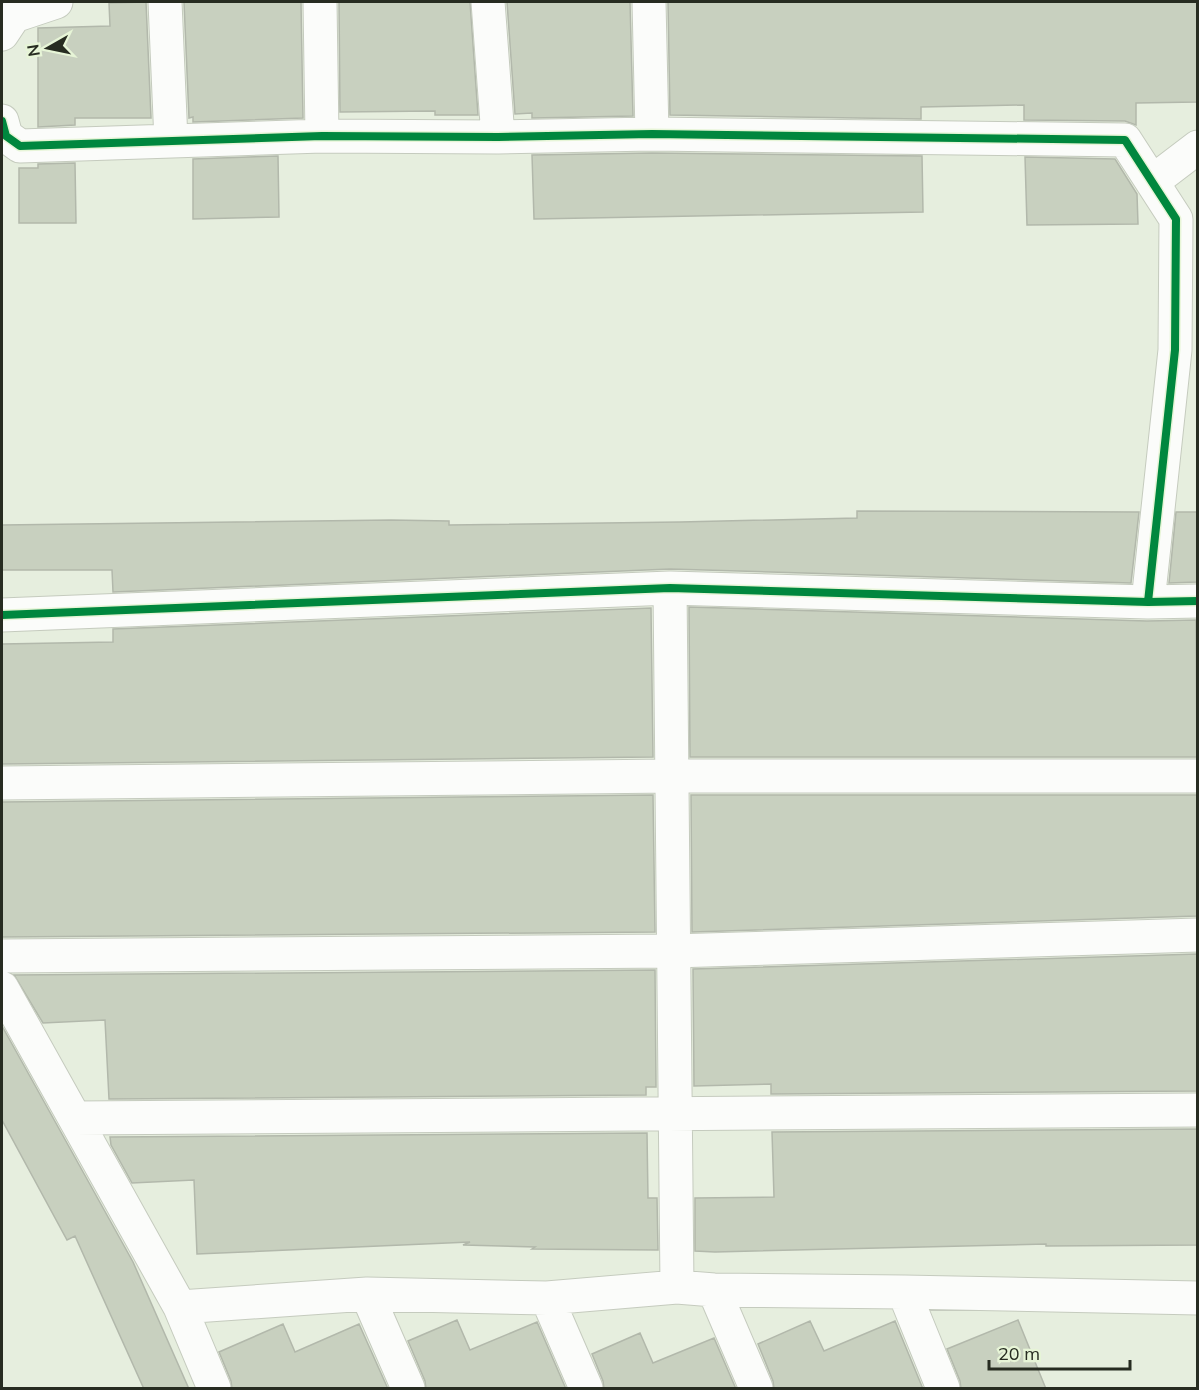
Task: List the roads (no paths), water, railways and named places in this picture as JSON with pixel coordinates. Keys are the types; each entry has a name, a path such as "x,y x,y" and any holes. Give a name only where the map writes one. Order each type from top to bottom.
{"street":[{"path":"2,34 14,16 56,2"},
{"path":"165,2 171,141"},
{"path":"320,2 322,136"},
{"path":"488,2 498,137"},
{"path":"649,2 652,134"},
{"path":"2,121 6,136 20,146 322,136 498,137 652,134 1125,140 1176,219 1175,350 1148,602"},
{"path":"1152,182 1197,147"},
{"path":"670,588 677,1287"},
{"path":"2,615 670,588 1148,602 1197,601"},
{"path":"2,783 672,776 1197,776"},
{"path":"2,956 673,951 1197,935"},
{"path":"2,988 180,1307 214,1389"},
{"path":"75,1118 1197,1110"},
{"path":"180,1307 367,1294 547,1298 677,1287 714,1290 1197,1298"},
{"path":"714,1290 756,1389"},
{"path":"904,1292 943,1389"},
{"path":"367,1294 408,1389"},
{"path":"547,1298 586,1389"}]}
